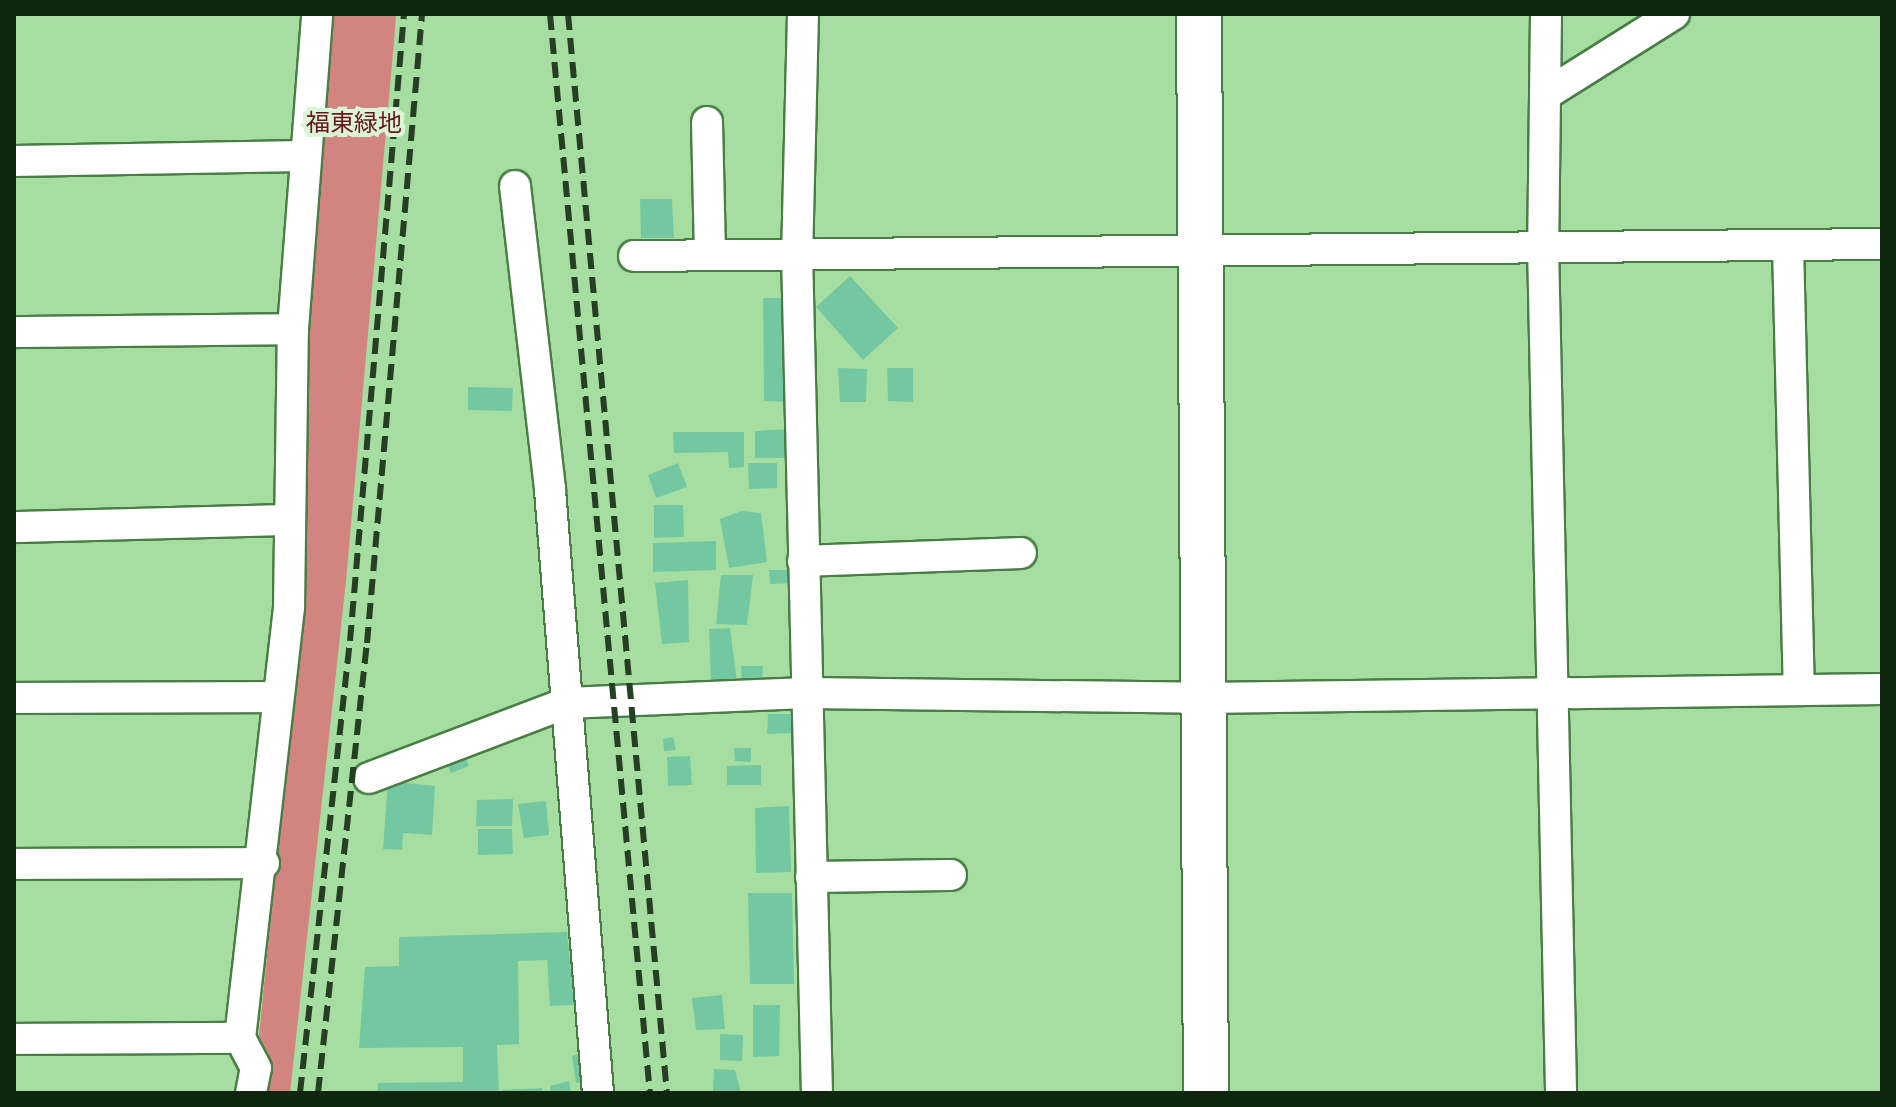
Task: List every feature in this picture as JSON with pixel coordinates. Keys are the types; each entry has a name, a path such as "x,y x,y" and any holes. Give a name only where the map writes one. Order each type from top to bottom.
{"street":[{"path":"251,1093 256,1068 240,1038 264,863 278,697 290,520 293,329 303,156 317,14"},
{"path":"803,14 797,253 817,1093"},
{"path":"1199,14 1206,1093"},
{"path":"1546,14 1548,93 1543,245 1549,691 1561,1093"},
{"path":"1548,93 1674,14"},
{"path":"707,122 710,255"},
{"path":"14,161 303,156"},
{"path":"515,186 566,703 598,1093"},
{"path":"634,256 1882,244"},
{"path":"1788,246 1799,689"},
{"path":"14,332 293,329"},
{"path":"14,527 290,520"},
{"path":"803,561 1021,553"},
{"path":"369,778 566,703 806,693 1203,698 1549,691 1882,689"},
{"path":"14,698 278,697"},
{"path":"14,864 264,863"},
{"path":"811,877 951,875"},
{"path":"14,1039 240,1038"}],"green space":[{"name":"福東緑地","path":"330,14 396,14 346,581 290,1093 266,1093 269,1054 259,1036 303,597 311,228"}],"building":[{"path":"640,199 672,199 674,238 641,238"},
{"path":"850,276 898,328 863,360 816,307"},
{"path":"763,298 783,298 790,402 764,401"},
{"path":"838,368 867,369 866,402 840,402"},
{"path":"887,368 913,368 913,402 888,401"},
{"path":"468,387 513,388 512,411 468,410"},
{"path":"791,429 792,458 755,458 755,431"},
{"path":"673,432 744,432 744,467 729,468 728,452 674,453"},
{"path":"678,463 687,487 656,498 648,475"},
{"path":"748,463 777,463 777,488 749,489"},
{"path":"654,505 683,505 684,537 654,538"},
{"path":"742,511 761,513 767,562 729,568 720,519"},
{"path":"716,541 716,570 653,572 653,543"},
{"path":"769,570 796,570 796,583 770,584"},
{"path":"721,575 753,575 747,625 716,624"},
{"path":"688,580 689,642 662,644 655,583"},
{"path":"730,628 737,682 711,682 709,629"},
{"path":"741,666 763,666 762,682 742,682"},
{"path":"768,714 793,714 792,733 767,734"},
{"path":"673,737 676,750 664,751 663,739"},
{"path":"734,748 751,748 751,762 735,761"},
{"path":"464,753 469,766 451,773 446,761"},
{"path":"690,756 692,785 668,786 667,757"},
{"path":"761,765 761,785 727,785 727,766"},
{"path":"388,781 435,786 432,835 403,833 402,850 383,849"},
{"path":"513,799 512,826 476,826 477,800"},
{"path":"546,801 549,835 524,838 518,804"},
{"path":"789,806 791,872 756,873 755,808"},
{"path":"478,829 512,829 513,854 478,855"},
{"path":"748,893 792,893 794,984 750,984"},
{"path":"567,932 574,1005 550,1006 547,960 518,961 519,1044 497,1045 499,1093 377,1093 378,1083 463,1082 463,1047 359,1048 365,967 399,966 399,937"},
{"path":"722,995 725,1029 696,1030 692,998"},
{"path":"753,1005 780,1005 779,1056 753,1057"},
{"path":"720,1034 743,1035 742,1061 720,1060"},
{"path":"579,1054 583,1082 576,1083 572,1056"},
{"path":"714,1069 735,1070 741,1093 713,1093"},
{"path":"569,1081 571,1093 551,1093 550,1086"},
{"path":"542,1088 542,1093 502,1093 502,1090"}],"railway":[{"path":"300,1093 350,641 404,14"},
{"path":"318,1093 367,643 422,14"},
{"path":"550,14 650,1093"},
{"path":"568,14 667,1093"}]}
